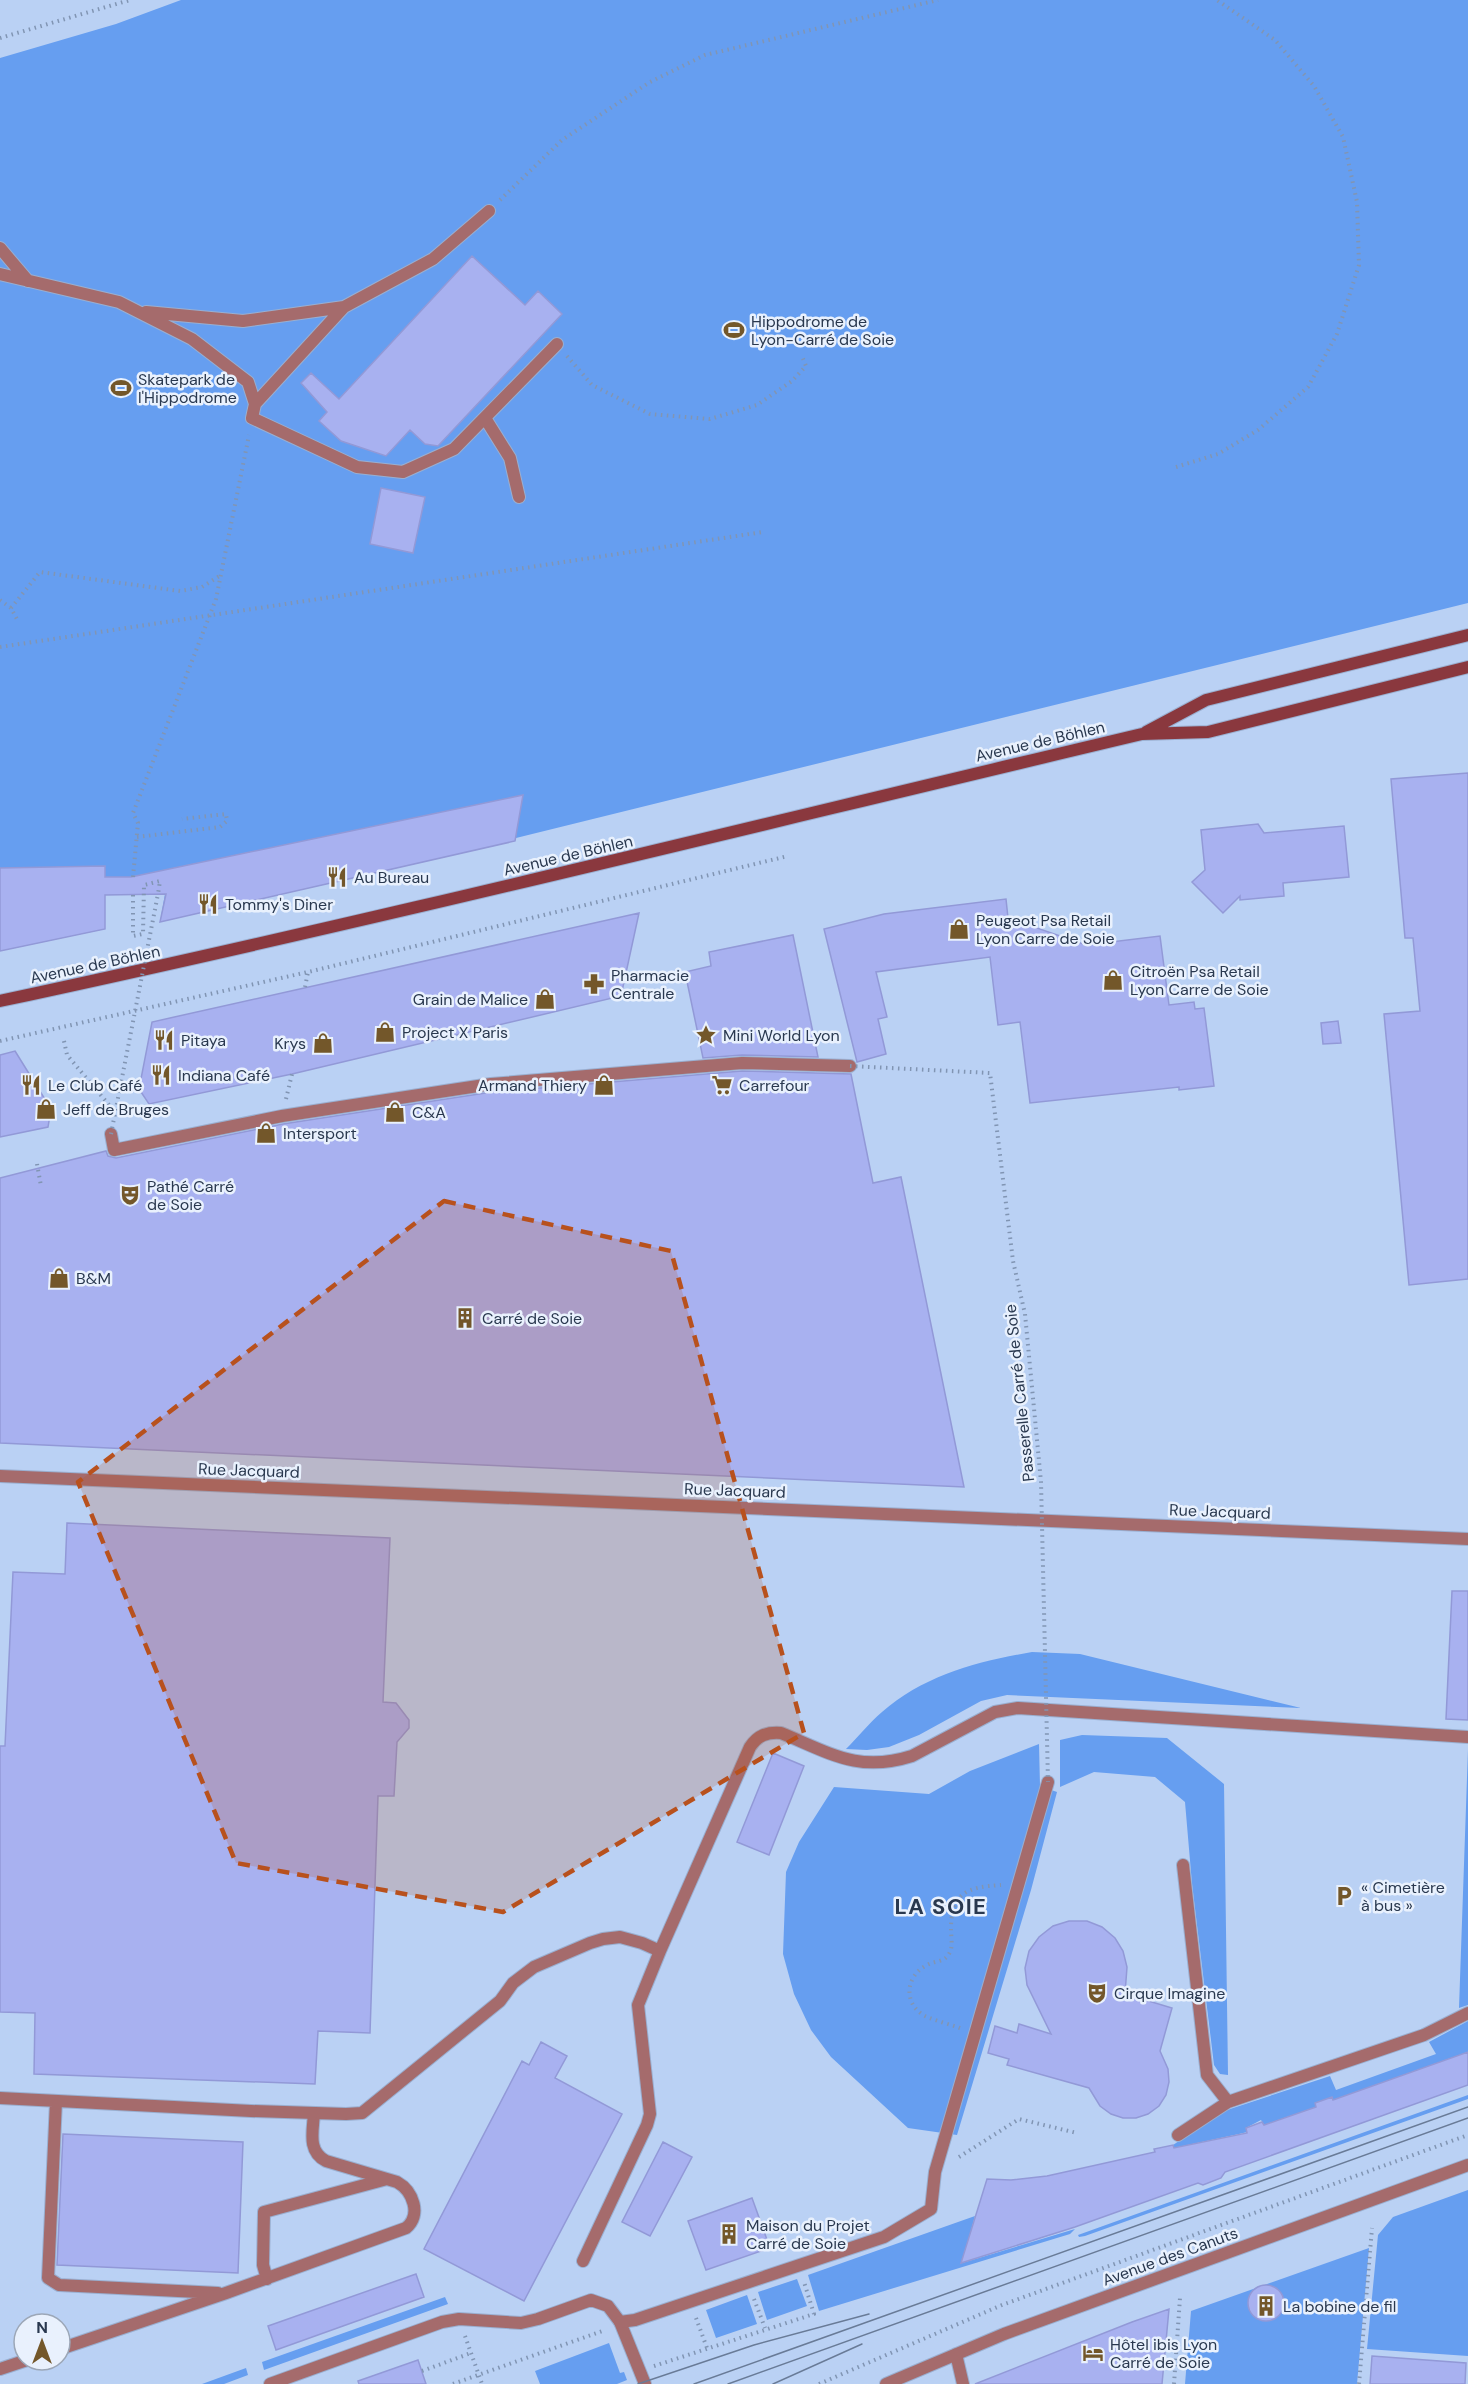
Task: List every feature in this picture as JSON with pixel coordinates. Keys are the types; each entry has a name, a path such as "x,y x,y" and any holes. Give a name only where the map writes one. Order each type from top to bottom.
{"main road":[{"name":"Avenue de Böhlen","path":"1142,734 1206,700 1468,635"},
{"name":"Avenue de Böhlen","path":"0,1001 169,965 569,872 1142,734 1208,732 1468,667"}],"street":[{"path":"255,404 344,307 433,260 489,211"},
{"path":"0,248 28,281"},
{"path":"0,274 119,302 192,339 248,382 255,404 252,418 357,467 403,472 454,449 557,344"},
{"path":"137,311 243,321 344,307"},
{"path":"485,418 510,458 519,497"},
{"path":"111,1134 114,1150 282,1116 491,1084 742,1063 850,1066"},
{"name":"Rue Jacquard","path":"0,1476 1468,1539"},
{"path":"583,2261 647,2125 650,2114 638,2005 750,1747 763,1735 771,1732 781,1734 840,1758 872,1764 912,1756 995,1712 1018,1708 1468,1737"},
{"path":"620,2322 635,2320 884,2236 932,2209 935,2172 1048,1782"},
{"path":"1183,1865 1207,2075 1228,2102"},
{"path":"0,2098 314,2113 362,2113 500,2001 513,1983 534,1967 603,1939 632,1939 660,1952"},
{"path":"1178,2135 1228,2102 1424,2035 1468,2013"},
{"path":"56,2101 48,2278 59,2285 226,2294"},
{"path":"72,2345 226,2294 406,2228 414,2219 414,2205 404,2186 389,2179 318,2157 312,2144 314,2113"},
{"name":"Avenue des Canuts","path":"886,2384 1004,2334 1468,2165"},
{"path":"267,2279 262,2265 264,2212 389,2179"},
{"path":"270,2384 442,2322 459,2319 521,2323 591,2300 608,2306 620,2322 645,2384"},
{"path":"956,2354 963,2384"}],"path":[{"path":"0,38 130,0"},
{"path":"489,211 562,140 650,82 705,56 938,0"},
{"path":"1176,467 1218,454 1258,430 1308,387 1336,334 1359,265 1357,202 1343,137 1314,86 1275,40 1217,0"},
{"path":"557,344 592,385 650,414 710,419 757,405 792,381 807,366 802,356"},
{"path":"133,877 138,823 134,813 216,599 252,418"},
{"path":"0,647 763,532"},
{"path":"11,608 40,572 180,591 202,587 221,575"},
{"path":"0,600 11,608 18,621"},
{"path":"137,837 220,827 227,821 226,814 182,819"},
{"path":"0,1041 308,972 788,856"},
{"path":"111,1134 160,881 144,885 143,934 133,936 133,895"},
{"path":"305,987 308,972"},
{"path":"64,1041 67,1054 115,1112"},
{"name":"Passerelle Carré de Soie","path":"850,1066 990,1072 1013,1261 1025,1314 1041,1482 1048,1782"},
{"path":"282,1116 292,1074"},
{"path":"37,1164 41,1186"},
{"path":"975,2033 924,2015 912,2004 908,1989 913,1975 927,1965 945,1960 951,1950 951,1927 954,1908 959,1896 973,1888 1002,1885 1017,1887"},
{"path":"935,2172 1018,2119 1077,2133"},
{"path":"819,2384 1002,2305 1468,2135"},
{"path":"1359,2384 1372,2228"},
{"path":"652,2366 814,2314 799,2264"},
{"path":"748,2281 765,2329"},
{"path":"1174,2384 1180,2298"},
{"path":"690,2301 707,2348"},
{"path":"453,2384 604,2330"},
{"path":"465,2335 482,2384"},
{"path":"422,2371 471,2353"}],"highlighted area":[{"path":"444,1201 671,1251 804,1733 503,1912 236,1863 78,1482"}],"shaded area":[{"name":"Hippodrome de Lyon-Carré de Soie","path":"181,0 1468,0 1468,603 516,838 515,841 160,922 165,894 105,895 105,929 0,951 0,58 116,24"},
{"path":"1032,1652 1080,1654 1301,1708 1007,1695 981,1701 919,1735 889,1747 867,1750 846,1749 882,1712 916,1688 972,1665"},
{"path":"1082,1735 1167,1738 1224,1784 1228,2075 1220,2074 1214,2065 1192,1884 1185,1802 1155,1777 1094,1772 1060,1787 1060,1740"},
{"path":"1039,1744 1040,1786 1057,1792 1031,1890 957,2135 908,2128 831,2057 811,2030 794,1994 783,1954 786,1872 799,1842 834,1787 929,1794 970,1771"},
{"path":"1468,1749 1468,2005 1459,2008"},
{"path":"1468,2021 1468,2052 1333,2100 1332,2097 1315,2103 1316,2107 1264,2125 1261,2120 1246,2128 1247,2132 1174,2148 1173,2145 1224,2111 1330,2076 1336,2090 1436,2054 1429,2042"},
{"path":"1468,2095 1468,2099 1085,2236 1079,2237 1078,2235"},
{"path":"1468,2190 1468,2356 1367,2349 1378,2235 1393,2217"},
{"path":"975,2216 962,2263 1075,2229 1070,2234 819,2311 808,2275"},
{"path":"1369,2248 1357,2384 1185,2384 1191,2311"},
{"path":"797,2279 807,2306 767,2320 758,2292"},
{"path":"747,2295 757,2324 716,2338 706,2310"},
{"path":"445,2297 448,2304 264,2370 262,2362"},
{"path":"609,2343 620,2373 624,2372 627,2380 617,2384 540,2384 535,2371"},
{"path":"246,2368 248,2375 224,2384 202,2384"}],"building":[{"path":"472,256 525,305 538,291 562,314 438,446 425,444 410,430 386,456 341,441 319,421 327,412 301,383 311,373 339,399"},
{"path":"381,488 425,497 413,553 370,544"},
{"path":"1468,773 1468,1279 1409,1285 1384,1014 1420,1011 1413,938 1405,938 1391,779"},
{"path":"523,795 515,841 160,922 166,894 105,895 105,929 0,951 0,868 105,866 105,877 131,877"},
{"path":"1258,824 1264,833 1344,826 1349,877 1283,883 1284,896 1240,900 1240,896 1223,913 1192,882 1205,870 1201,830"},
{"path":"1006,899 1008,918 1086,945 1160,936 1169,1005 1194,1002 1195,1009 1204,1008 1214,1086 1179,1090 1179,1087 1030,1103 1020,1022 998,1025 990,957 876,972 887,1017 878,1019 886,1054 857,1062 824,929 884,914"},
{"path":"639,913 621,996 292,1074 149,1104 139,1089 152,1022"},
{"path":"793,935 818,1057 742,1055 703,1058 685,972 711,966 709,952"},
{"path":"1338,1021 1341,1043 1323,1044 1321,1023"},
{"path":"15,1051 51,1109 48,1127 0,1137 0,1055"},
{"name":"Carré de Soie","path":"742,1071 851,1074 873,1183 901,1177 964,1487 0,1443 0,1178 106,1151 108,1156 116,1158 283,1124 492,1092"},
{"path":"67,1523 390,1538 383,1702 396,1703 409,1720 409,1728 397,1742 394,1796 378,1796 370,2033 318,2031 315,2084 34,2074 35,2013 0,2012 0,1746 5,1746 13,1572 65,1574"},
{"path":"1452,1591 1468,1591 1468,1720 1446,1719"},
{"path":"773,1753 804,1766 769,1855 737,1842"},
{"path":"1069,1921 1087,1921 1102,1927 1115,1938 1123,1951 1127,1967 1125,1994 1172,2008 1160,2051 1168,2069 1169,2082 1166,2095 1159,2106 1148,2114 1136,2118 1123,2118 1111,2114 1100,2106 1089,2088 1007,2065 1009,2059 988,2053 995,2026 1017,2033 1019,2024 1051,2034 1027,1985 1025,1968 1029,1951 1039,1937 1053,1926"},
{"path":"541,2042 567,2056 555,2078 622,2114 524,2301 424,2249 522,2061 529,2065"},
{"path":"1468,2052 1468,2085 1225,2172 1221,2178 1203,2185 1198,2183 1075,2227 961,2263 987,2179 1011,2180 1047,2176 1155,2152 1154,2149 1173,2145 1174,2148 1247,2133 1246,2128 1262,2122 1264,2125 1316,2107 1315,2103 1332,2097 1333,2100"},
{"path":"63,2134 243,2142 238,2273 57,2265"},
{"path":"663,2142 692,2157 650,2236 622,2222"},
{"name":"Maison du Projet Carré de Soie","path":"752,2198 770,2248 706,2270 688,2221"},
{"path":"416,2274 424,2297 276,2350 268,2326"},
{"name":"La bobine de fil","path":"1266,2285 1279,2290 1284,2303 1279,2316 1266,2321 1253,2316 1248,2303 1253,2290"},
{"name":"Hôtel ibis Lyon Carré de Soie","path":"1169,2309 1162,2384 975,2384 1132,2322"},
{"path":"1372,2356 1466,2363 1465,2384 1370,2384"},
{"path":"418,2360 426,2384 359,2384 358,2381"}],"tram line":[{"path":"694,2384 1468,2107"},
{"path":"728,2384 1468,2118"},
{"path":"638,2384 754,2345 869,2314"},
{"path":"773,2384 862,2344"}],"place":[{"name":"Hippodrome de Lyon-Carré de Soie","path":"734,330"},
{"name":"Skatepark de l'Hippodrome","path":"121,388"},
{"name":"Au Bureau","path":"337,877"},
{"name":"Tommy's Diner","path":"208,904"},
{"name":"Peugeot Psa Retail Lyon Carre de Soie","path":"959,929"},
{"name":"Citroën Psa Retail Lyon Carre de Soie","path":"1113,980"},
{"name":"Pharmacie Centrale","path":"594,984"},
{"name":"Grain de Malice","path":"545,999"},
{"name":"Project X Paris","path":"385,1032"},
{"name":"Mini World Lyon","path":"706,1035"},
{"name":"Pitaya","path":"164,1040"},
{"name":"Krys","path":"323,1043"},
{"name":"Indiana Café","path":"161,1075"},
{"name":"Le Club Café","path":"31,1085"},
{"name":"Armand Thiery","path":"604,1085"},
{"name":"Carrefour","path":"722,1085"},
{"name":"Jeff de Bruges","path":"46,1109"},
{"name":"C&A","path":"395,1112"},
{"name":"Intersport","path":"266,1133"},
{"name":"Pathé Carré de Soie","path":"130,1195"},
{"name":"B&M","path":"59,1278"},
{"name":"Carré de Soie","path":"465,1318"},
{"name":"« Cimetière à bus »","path":"1344,1896"},
{"name":"Cirque Imagine","path":"1097,1993"},
{"name":"Maison du Projet Carré de Soie","path":"729,2234"},
{"name":"La bobine de fil","path":"1266,2306"},
{"name":"Hôtel ibis Lyon Carré de Soie","path":"1093,2353"}],"district":[{"name":"LA SOIE","path":"941,1906"}]}
